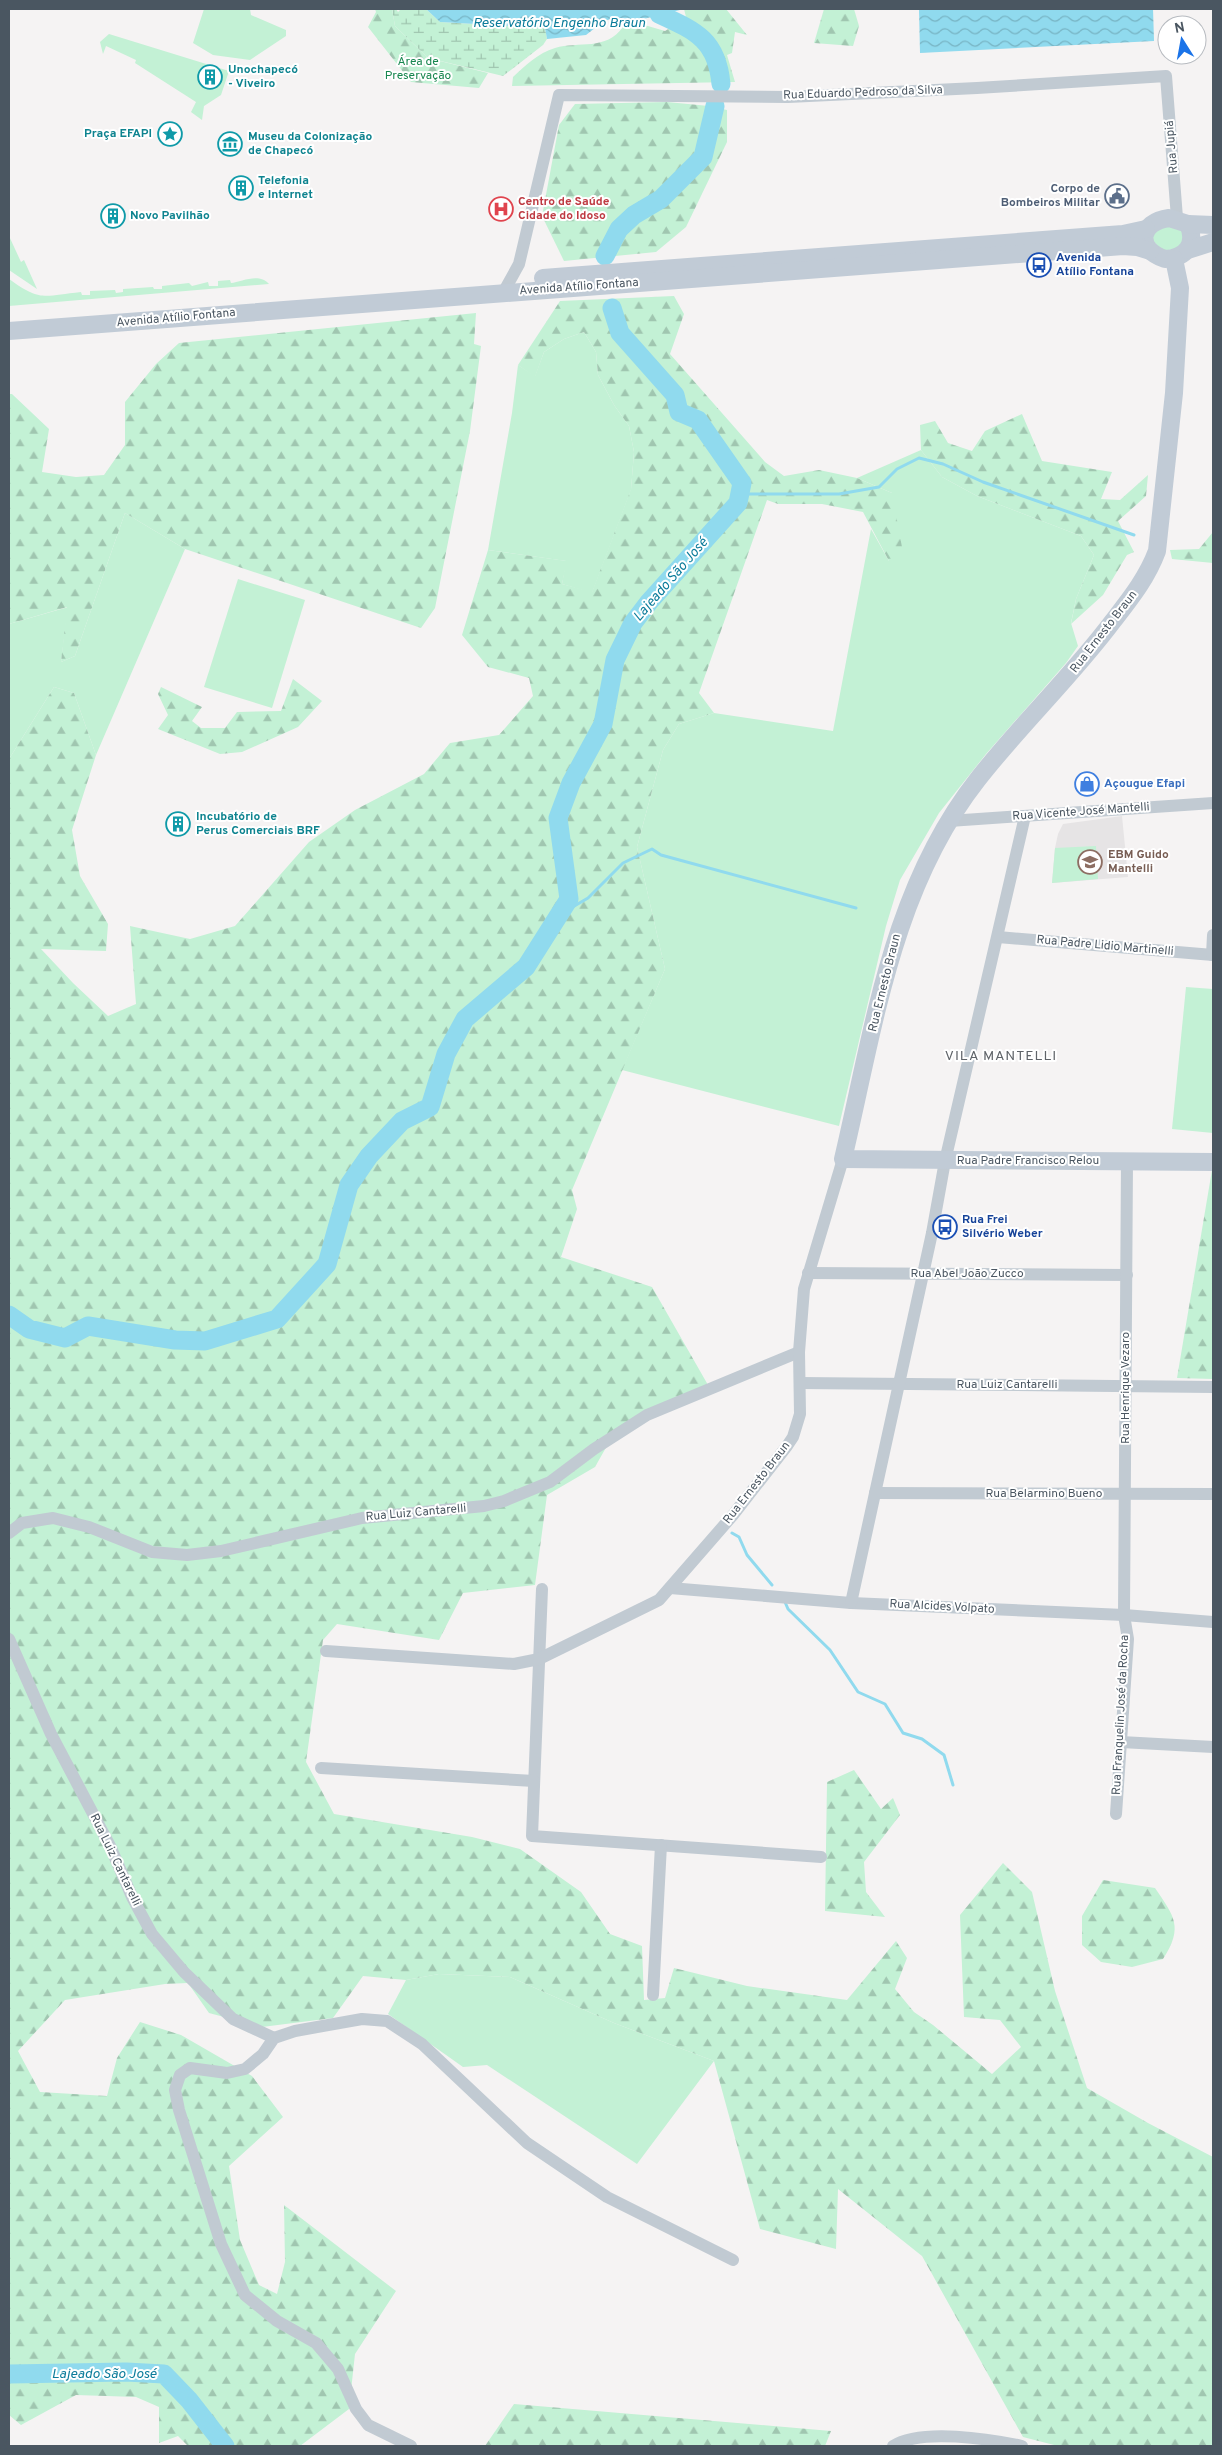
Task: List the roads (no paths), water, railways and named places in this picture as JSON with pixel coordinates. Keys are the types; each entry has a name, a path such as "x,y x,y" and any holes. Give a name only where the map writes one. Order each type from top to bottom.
{"main road":[{"path":"1213,225 1162,219 1146,229 1144,237 1150,251 1165,259 1213,242"},
{"path":"1181,254 1192,241 1183,221"},
{"name":"Avenida Atílio Fontana","path":"9,331 1123,234 1146,229"},
{"name":"Avenida Atílio Fontana","path":"9,321 1124,246 1150,251"},
{"name":"Rua Ernesto Braun","path":"843,1159 888,963 905,912 924,870 950,821 978,779 1084,661 1134,594 1153,562 1160,542 1174,394 1181,254"},
{"name":"Rua Padre Francisco Relou","path":"843,1159 1213,1162"}],"street":[{"name":"Rua Eduardo Pedroso da Silva","path":"506,287 519,264 558,95 788,97 1166,76"},
{"name":"Rua Jupiá","path":"1166,76 1183,221"},
{"name":"Rua Vicente José Mantelli","path":"950,821 1213,803"},
{"path":"851,1603 924,1274 946,1161 1025,816"},
{"path":"1212,955 1213,935"},
{"name":"Rua Padre Lidio Martinelli","path":"998,937 1212,955"},
{"name":"Rua Ernesto Braun","path":"326,1651 514,1664 539,1659 659,1600 734,1516 793,1436 800,1414 800,1352 804,1290 843,1159"},
{"name":"Rua Henrique Vezaro","path":"1124,1616 1127,1161"},
{"name":"Rua Abel João Zucco","path":"808,1273 1127,1275"},
{"name":"Rua Luiz Cantarelli","path":"9,1533 22,1523 53,1518 89,1527 152,1552 187,1555 221,1551 362,1518 484,1506 504,1501 550,1482 594,1449 647,1415 800,1352"},
{"name":"Rua Luiz Cantarelli","path":"800,1383 1213,1386"},
{"name":"Rua Belarmino Bueno","path":"875,1493 1213,1494"},
{"name":"Rua Alcides Volpato","path":"670,1588 851,1603 1213,1622"},
{"path":"542,1589 532,1836 822,1857"},
{"name":"Rua Franquelin José da Rocha","path":"1116,1814 1128,1639 1124,1616"},
{"name":"Rua Luiz Cantarelli","path":"9,1638 51,1734 110,1846 133,1899 152,1934 184,1972 233,2019 274,2038"},
{"path":"1121,1742 1213,1747"},
{"path":"321,1768 534,1781"},
{"path":"653,1995 661,1846"},
{"path":"411,2446 368,2425 356,2409 338,2369 316,2343 277,2321 244,2295 222,2244 179,2110 175,2090 180,2075 190,2068 227,2073 245,2069 263,2054 274,2038 295,2031 362,2019 387,2021 422,2044 527,2144 607,2197 733,2260"},
{"path":"893,2446 902,2440 936,2437 1000,2441 1022,2446"}],"water":[{"name":"Reservatório Engenho Braun","path":"426,9 684,9 623,24 615,18 604,21 586,35 547,39 545,28 440,22"},
{"path":"919,9 1153,9 1154,41 920,53"}],"waterway":[{"name":"Lajeado São José","path":"657,9 659,14 694,32 709,47 719,69 721,84"},
{"name":"Lajeado São José","path":"605,256 619,229 634,215 661,199 703,157 715,106"},
{"name":"Lajeado São José","path":"9,1315 29,1329 65,1338 88,1326 175,1340 205,1341 277,1319 327,1264 349,1185 369,1156 402,1121 430,1107 446,1054 465,1019 526,967 569,899 558,818 571,783 603,724 615,660 633,623 649,602 738,503 742,483 698,420 679,412 675,395 620,333 612,308"},
{"path":"741,494 839,494 879,487 897,469 919,458 943,464 983,482 1134,535"},
{"path":"559,915 588,898 623,863 652,849 661,855 856,908"},
{"path":"732,1533 739,1537 747,1555 772,1585"},
{"path":"785,1602 788,1609 830,1650 858,1692 885,1704 903,1733 922,1739 944,1755 953,1785"},
{"name":"Lajeado São José","path":"9,2374 126,2372 164,2374 189,2400 225,2446"}],"place":[{"name":"Unochapecó - Viveiro","path":"210,77"},
{"name":"Praça EFAPI","path":"170,134"},
{"name":"Museu da Colonização de Chapecó","path":"230,144"},
{"name":"Telefonia e Internet","path":"241,188"},
{"name":"Corpo de Bombeiros Militar","path":"1117,196"},
{"name":"Centro de Saúde Cidade do Idoso","path":"501,209"},
{"name":"Novo Pavilhão","path":"113,216"},
{"name":"Avenida Atílio Fontana","path":"1039,265"},
{"name":"Açougue Efapi","path":"1087,784"},
{"name":"Incubatório de Perus Comerciais BRF","path":"178,824"},
{"name":"EBM Guido Mantelli","path":"1090,862"},
{"name":"Rua Frei Silvério Weber","path":"945,1227"}],"district":[{"name":"VILA MANTELLI","path":"1001,1056"}],"park label":[{"name":"Área de Preservação","path":"418,69"}]}
